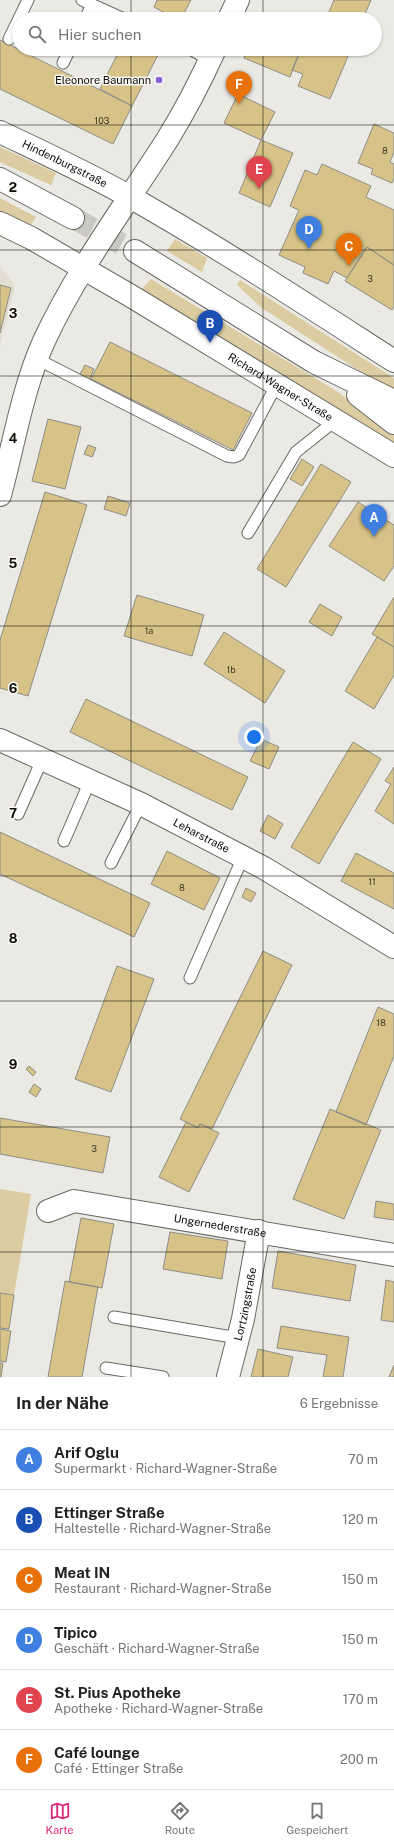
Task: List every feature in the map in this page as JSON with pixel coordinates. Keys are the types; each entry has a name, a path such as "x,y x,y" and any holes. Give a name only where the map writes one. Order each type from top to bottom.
{"main road":[{"path":"232,12 238,0"},
{"path":"2,481 27,388 37,359 59,312 129,196 183,113 212,56"},
{"name":"Hindenburgstraße","path":"0,132 68,164 129,196"},
{"path":"0,179 73,218"},
{"path":"129,196 236,260 394,361"},
{"path":"0,223 31,238 84,269"},
{"path":"135,251 314,362 394,423"},
{"name":"Richard-Wagner-Straße","path":"84,269 277,384 394,456"},
{"path":"314,362 394,401"},
{"name":"Leharstraße","path":"0,740 141,804 264,868 394,947"},
{"name":"Ungernederstraße","path":"48,1211 74,1201 259,1231 394,1255"},
{"name":"Lortzingstraße","path":"228,1377 238,1338 259,1231"}],"lane":[{"path":"22,12 28,0"},
{"path":"82,0 108,12"},
{"path":"88,12 92,5"},
{"path":"9,39 12,33"},
{"path":"63,63 66,56"},
{"path":"37,359 220,453 234,457 239,455 277,384"},
{"path":"248,533 296,452 336,420"},
{"path":"18,814 42,760"},
{"path":"64,841 90,781"},
{"path":"111,863 141,804"},
{"path":"190,978 243,857"},
{"path":"114,1317 238,1338"},
{"path":"106,1368 163,1377"}],"shaded area":[{"path":"0,147 56,173 51,185 0,162"},
{"path":"0,198 36,217 30,226 0,211"},
{"path":"175,239 207,258 202,272 167,251"},
{"path":"0,267 15,285 0,345"},
{"path":"151,279 338,392 394,435 394,444 141,290"},
{"path":"240,280 394,378 394,389 355,368 262,308 237,285"},
{"path":"0,1189 31,1194 14,1295 0,1293"}],"building":[{"path":"157,0 191,0 185,12 163,12 154,7"},
{"path":"334,0 371,0 366,12 329,12"},
{"path":"0,40 12,46 12,56 32,56 132,106 113,144 0,89"},
{"path":"116,56 157,56 132,106 100,89"},
{"path":"245,56 298,56 290,77 244,58"},
{"path":"298,56 348,56 330,99 298,86 303,74 292,70"},
{"path":"238,94 275,112 261,140 224,123"},
{"path":"374,124 394,133 394,152 390,162 394,164 394,178 392,183 371,174 373,169 358,163"},
{"path":"261,140 293,153 270,207 239,193"},
{"path":"322,164 371,186 366,197 394,210 394,265 367,247 347,278 334,271 328,284 303,273 305,267 279,255 299,210 290,206 305,170 317,175"},
{"path":"367,247 394,265 394,306 392,310 345,281"},
{"path":"0,285 11,288 0,333"},
{"path":"110,342 252,413 233,450 91,379"},
{"path":"85,365 94,369 89,381 79,376"},
{"path":"48,419 81,427 65,489 32,481"},
{"path":"88,445 96,448 92,457 84,454"},
{"path":"302,459 314,467 302,486 290,479"},
{"path":"321,464 351,482 286,587 257,569"},
{"path":"45,492 87,505 28,696 0,688 0,640"},
{"path":"108,496 130,503 126,516 104,509"},
{"path":"358,502 394,525 394,566 384,581 329,546"},
{"path":"137,595 204,615 192,656 124,636"},
{"path":"394,597 394,647 372,634"},
{"path":"320,604 342,617 332,636 309,622"},
{"path":"224,632 285,671 265,703 204,664"},
{"path":"377,637 394,647 394,675 374,709 345,691"},
{"path":"86,699 248,777 232,810 70,732"},
{"path":"261,739 279,747 269,769 250,761"},
{"path":"353,742 381,759 319,864 291,847"},
{"path":"394,767 394,824 375,811 391,784 385,781"},
{"path":"268,815 283,824 275,839 260,831"},
{"path":"0,832 150,903 134,937 0,874"},
{"path":"167,851 220,878 204,910 151,884"},
{"path":"356,853 394,873 394,909 341,881"},
{"path":"246,888 256,893 251,902 242,897"},
{"path":"263,951 292,965 212,1129 200,1124 198,1128 180,1119"},
{"path":"117,966 154,979 111,1092 75,1079"},
{"path":"378,1007 394,1014 394,1056 366,1125 336,1112"},
{"path":"29,1066 36,1072 33,1076 26,1069"},
{"path":"34,1084 41,1089 36,1097 29,1092"},
{"path":"330,1109 381,1130 344,1219 293,1199"},
{"path":"0,1118 110,1137 103,1173 0,1154"},
{"path":"186,1122 198,1128 200,1124 219,1133 189,1192 159,1177"},
{"path":"376,1201 394,1204 394,1220 374,1217"},
{"path":"81,1218 114,1224 102,1288 69,1282"},
{"path":"170,1232 228,1241 222,1279 163,1269"},
{"path":"278,1251 356,1265 350,1301 272,1288"},
{"path":"386,1280 394,1282 394,1322 381,1320"},
{"path":"65,1281 98,1287 82,1377 48,1377"},
{"path":"0,1293 14,1295 9,1329 0,1328"},
{"path":"281,1326 349,1337 343,1377 323,1377 327,1355 277,1348"},
{"path":"0,1329 11,1331 6,1362 0,1361"},
{"path":"258,1349 293,1357 288,1377 251,1377"},
{"path":"0,1363 3,1363 1,1377 0,1377"},
{"path":"394,1365 394,1377 389,1377"}],"tunnel":[{"path":"73,218 135,251"}],"place":[{"name":"Eleonore Baumann","path":"159,80"},
{"name":"Café lounge","path":"239,104"},
{"name":"St. Pius Apotheke","path":"259,189"},
{"name":"Tipico","path":"309,249"},
{"name":"Meat IN","path":"349,266"},
{"name":"Ettinger Straße","path":"210,343"},
{"name":"Arif Oglu","path":"374,537"}]}
